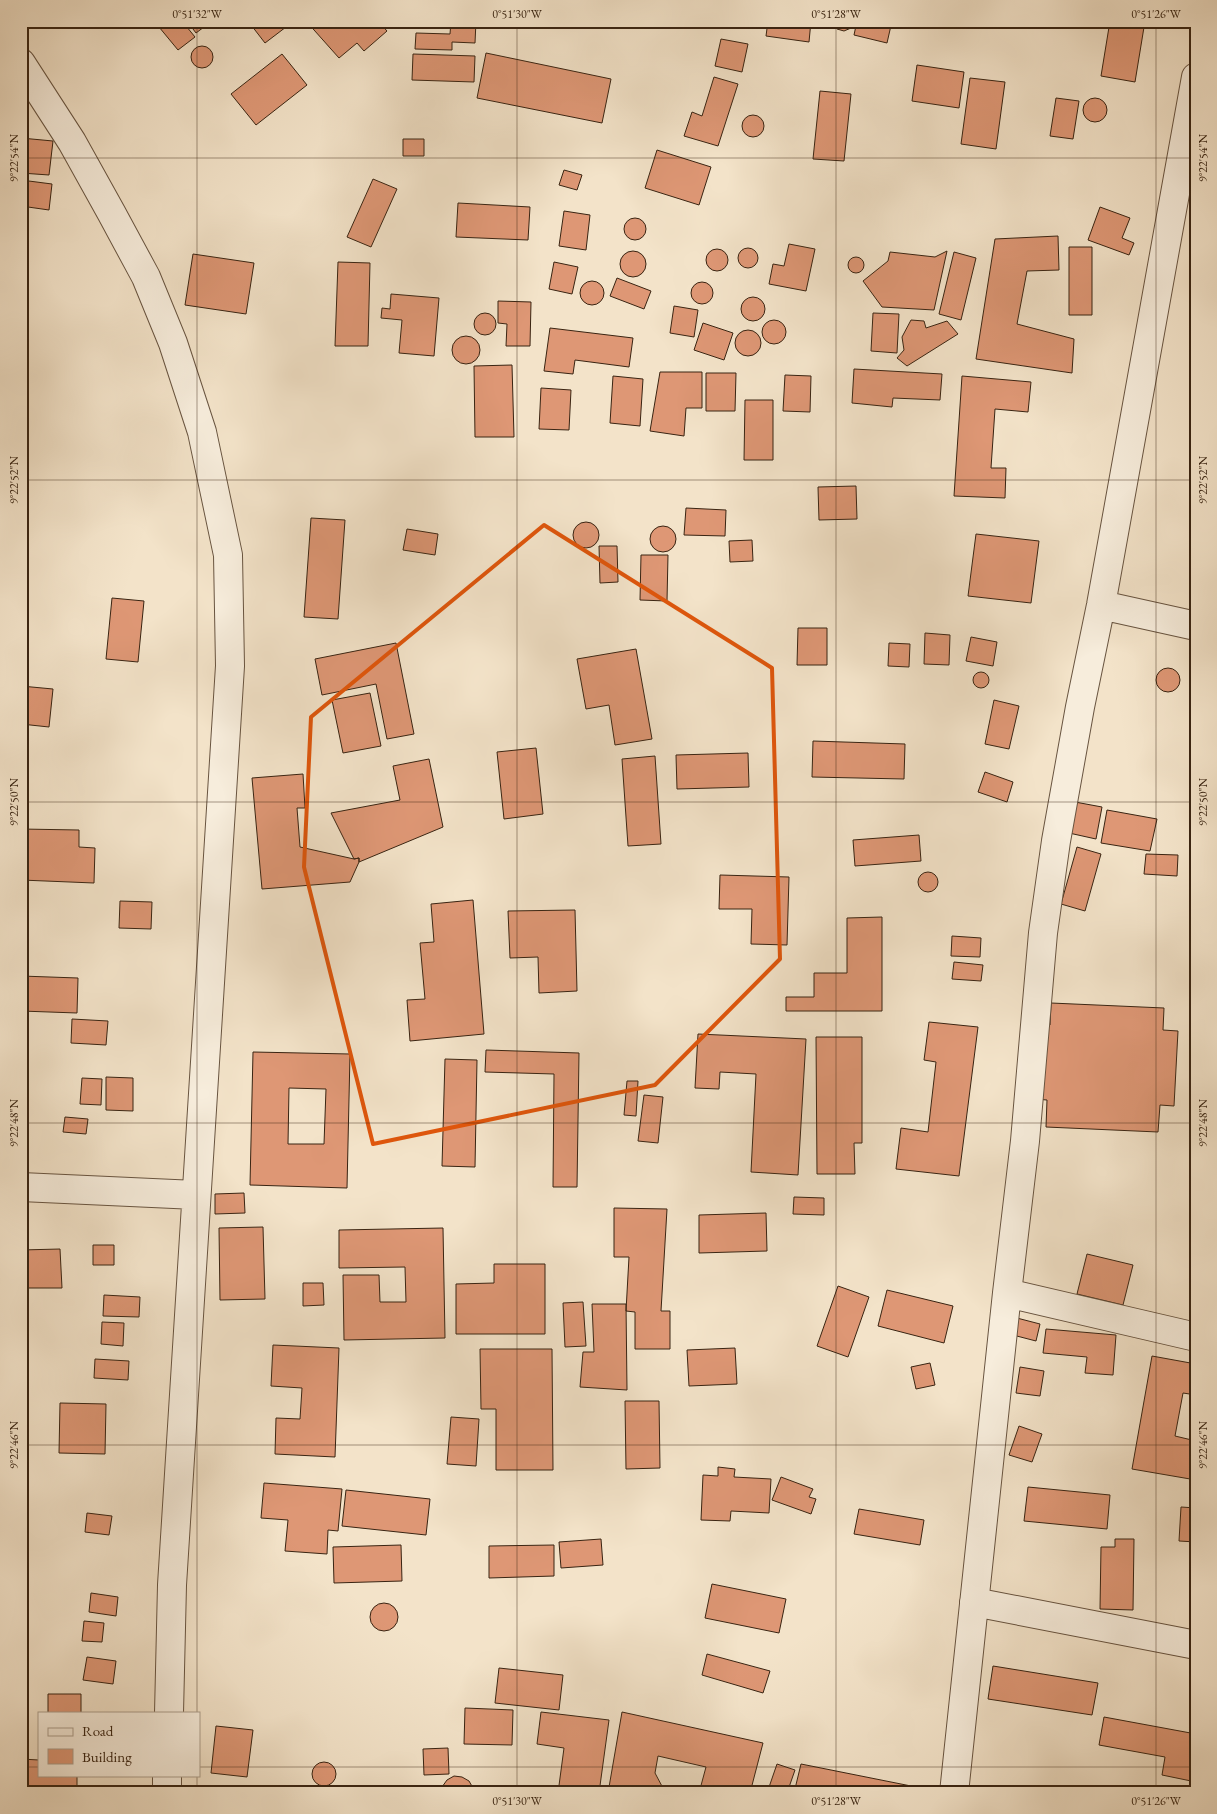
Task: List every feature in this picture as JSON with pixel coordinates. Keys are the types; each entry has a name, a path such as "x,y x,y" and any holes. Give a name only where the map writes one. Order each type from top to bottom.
{"street":[{"path":"21,63 72,142 146,277 173,343 202,432 228,555 230,666 172,1585 169,1712"},
{"path":"954,1793 1006,1293 1025,1141 1043,934 1056,841 1078,717 1101,605 1196,77"},
{"path":"1101,605 1196,626"},
{"path":"21,1187 196,1195"},
{"path":"1006,1293 1196,1337"},
{"path":"974,1602 1196,1645"},
{"path":"167,1776 167,1793"}],"highlighted area":[{"path":"544,525 772,668 780,959 655,1085 373,1144 304,867 311,717"}],"building":[{"path":"166,21 182,21 195,37 178,50 159,27"},
{"path":"187,21 212,21 196,33"},
{"path":"248,21 282,21 286,27 265,43"},
{"path":"306,21 378,21 387,31 364,51 357,43 339,58"},
{"path":"451,21 476,21 475,43 452,42 452,50 415,49 416,33 450,34"},
{"path":"768,21 811,21 809,42 766,36"},
{"path":"831,21 854,21 851,28 844,31 837,29"},
{"path":"857,21 892,21 887,43 854,35"},
{"path":"964,21 978,21 968,27"},
{"path":"1110,21 1145,21 1135,82 1101,76"},
{"path":"721,39 748,44 742,72 715,66"},
{"path":"202,46 210,49 213,57 210,65 202,68 194,65 191,57 194,49"},
{"path":"486,53 611,79 602,123 477,98"},
{"path":"282,54 307,85 256,125 231,94"},
{"path":"413,54 475,56 474,82 412,80"},
{"path":"917,65 964,72 959,108 912,101"},
{"path":"714,77 738,84 718,146 684,136 692,112 702,116"},
{"path":"970,78 1005,82 996,149 961,144"},
{"path":"820,91 851,94 844,161 813,159"},
{"path":"1056,98 1079,101 1073,139 1050,136"},
{"path":"1095,98 1100,99 1106,105 1106,115 1100,121 1095,122 1090,121 1084,115 1083,110 1084,105 1090,99"},
{"path":"753,115 761,118 764,126 761,134 753,137 745,134 742,126 745,118"},
{"path":"21,138 53,141 49,175 21,173"},
{"path":"403,139 424,139 424,156 403,156"},
{"path":"657,150 711,167 699,205 645,188"},
{"path":"564,170 582,175 577,190 559,185"},
{"path":"373,179 397,189 371,247 347,237"},
{"path":"21,180 52,184 49,210 21,206"},
{"path":"458,203 530,207 528,240 456,237"},
{"path":"1100,207 1130,218 1122,238 1134,243 1129,255 1088,240"},
{"path":"564,211 590,215 586,250 559,246"},
{"path":"635,218 643,221 646,229 643,237 635,240 627,237 624,229 627,221"},
{"path":"1058,236 1059,270 1027,271 1017,324 1074,339 1072,373 976,359 995,239"},
{"path":"789,244 815,249 806,291 769,284 773,264 784,266"},
{"path":"1069,247 1092,247 1092,315 1069,315"},
{"path":"748,248 755,251 758,258 755,265 748,268 741,265 738,258 741,251"},
{"path":"717,249 725,252 728,260 725,268 717,271 709,268 706,260 709,252"},
{"path":"633,251 642,255 646,264 642,273 633,277 624,273 620,264 624,255"},
{"path":"947,251 934,310 882,307 863,281 888,261 890,252 935,257"},
{"path":"954,252 976,258 961,320 939,314"},
{"path":"193,254 254,263 246,314 185,305"},
{"path":"853,257 859,257 864,262 862,271 853,273 848,268 848,262"},
{"path":"338,262 370,263 368,346 335,346"},
{"path":"554,262 578,267 572,294 549,289"},
{"path":"617,278 651,291 644,309 610,296"},
{"path":"592,281 600,285 604,293 600,301 592,305 584,301 580,293 584,285"},
{"path":"702,282 712,289 713,293 706,303 702,304 692,297 691,293 698,283"},
{"path":"391,294 439,298 434,356 399,353 402,320 381,318 382,308 390,309"},
{"path":"753,297 761,301 765,309 761,317 753,321 745,317 741,309 745,301"},
{"path":"498,301 531,302 530,346 506,346 507,324 498,323"},
{"path":"674,306 698,310 694,337 670,333"},
{"path":"485,313 493,316 496,324 493,332 485,335 477,332 474,324 477,316"},
{"path":"873,313 899,314 897,353 871,351"},
{"path":"774,320 779,321 785,327 785,337 779,343 774,344 769,343 763,337 762,332 763,327 769,321"},
{"path":"911,320 924,321 926,328 947,321 958,334 907,366 897,358 904,350 902,337"},
{"path":"703,323 733,333 724,360 694,350"},
{"path":"550,328 633,338 629,367 575,360 573,374 544,371"},
{"path":"748,330 757,334 761,343 757,352 748,356 739,352 735,343 739,334"},
{"path":"466,336 476,340 480,350 476,360 466,364 456,360 452,350 456,340"},
{"path":"512,365 514,437 475,437 474,366"},
{"path":"854,369 942,374 940,400 893,398 892,407 852,403"},
{"path":"660,372 702,372 702,408 686,408 684,436 650,431"},
{"path":"706,373 736,373 735,411 706,411"},
{"path":"785,375 811,376 810,412 783,411"},
{"path":"613,376 643,379 640,426 610,423"},
{"path":"962,376 1031,382 1028,412 995,409 991,468 1006,468 1005,498 954,496"},
{"path":"541,388 571,390 569,430 539,429"},
{"path":"745,400 773,400 773,460 744,460"},
{"path":"856,486 857,519 819,520 818,487"},
{"path":"686,508 726,510 725,536 684,535"},
{"path":"311,518 345,520 338,619 304,617"},
{"path":"586,522 595,526 599,535 595,544 586,548 577,544 573,535 577,526"},
{"path":"663,526 672,530 676,539 672,548 663,552 654,548 650,539 654,530"},
{"path":"407,529 438,534 435,555 403,550"},
{"path":"976,534 1039,541 1031,603 968,596"},
{"path":"752,540 753,561 730,562 729,541"},
{"path":"599,546 617,546 618,582 600,583"},
{"path":"641,555 668,555 667,601 640,600"},
{"path":"112,598 144,601 138,662 106,659"},
{"path":"798,628 827,628 827,665 797,665"},
{"path":"925,633 950,635 949,665 924,664"},
{"path":"971,637 997,642 993,666 966,661"},
{"path":"396,643 414,734 387,739 376,684 322,695 315,659"},
{"path":"889,643 910,644 909,667 888,666"},
{"path":"636,649 652,739 615,745 609,705 586,709 577,659"},
{"path":"1168,668 1177,671 1180,680 1177,689 1168,692 1159,689 1156,680 1159,671"},
{"path":"978,672 984,672 989,677 987,686 978,688 973,683 973,677"},
{"path":"21,686 53,689 49,727 21,724"},
{"path":"370,693 381,746 343,753 332,700"},
{"path":"994,700 1019,706 1009,749 985,744"},
{"path":"813,741 905,744 904,779 812,777"},
{"path":"536,748 543,814 504,819 497,752"},
{"path":"21,752 24,752 24,779 21,779"},
{"path":"748,753 749,787 677,789 676,755"},
{"path":"655,756 661,844 628,846 622,759"},
{"path":"429,759 443,827 359,862 359,858 354,859 331,813 400,800 393,766"},
{"path":"985,772 1013,782 1007,802 978,792"},
{"path":"303,774 305,808 297,808 300,847 354,859 359,858 359,862 350,882 262,889 252,778"},
{"path":"1075,802 1102,807 1096,839 1069,833"},
{"path":"1107,810 1157,819 1150,851 1101,843"},
{"path":"21,829 79,830 79,847 95,848 94,883 21,880"},
{"path":"919,835 921,861 855,866 853,840"},
{"path":"1077,847 1101,854 1085,911 1061,904"},
{"path":"1146,854 1178,855 1177,876 1144,874"},
{"path":"924,872 932,872 938,878 938,886 932,892 924,892 918,886 918,878"},
{"path":"720,875 789,877 787,945 751,944 752,909 719,909"},
{"path":"473,900 484,1034 410,1041 407,1000 425,999 420,943 434,942 431,904"},
{"path":"120,901 152,902 151,929 119,928"},
{"path":"575,910 577,991 539,993 538,957 510,958 508,911"},
{"path":"882,917 882,1011 786,1011 786,997 814,997 814,973 847,973 847,918"},
{"path":"952,936 981,938 980,957 951,956"},
{"path":"954,962 983,965 981,981 952,979"},
{"path":"21,976 78,978 77,1013 21,1011"},
{"path":"1051,1003 1164,1008 1163,1030 1178,1031 1174,1106 1160,1105 1158,1132 1046,1127 1047,1100 1035,1099 1038,1024 1050,1025"},
{"path":"72,1019 108,1021 106,1045 71,1043"},
{"path":"929,1022 978,1027 959,1176 896,1169 901,1128 928,1132 936,1062 924,1060"},
{"path":"698,1034 806,1039 798,1175 751,1172 756,1074 720,1072 719,1089 695,1088"},
{"path":"816,1037 862,1037 862,1143 854,1143 855,1174 817,1174"},
{"path":"486,1050 579,1053 577,1187 553,1187 554,1074 485,1072"},
{"path":"253,1052 350,1054 347,1188 250,1185","holes":["289,1088 326,1089 324,1144 288,1144"]},
{"path":"445,1059 477,1060 475,1167 442,1166"},
{"path":"106,1077 133,1078 133,1111 106,1110"},
{"path":"82,1078 102,1079 101,1105 80,1104"},
{"path":"627,1081 638,1081 636,1116 624,1115"},
{"path":"644,1095 663,1097 658,1143 638,1141"},
{"path":"65,1117 88,1119 86,1134 63,1132"},
{"path":"244,1193 245,1213 215,1214 215,1194"},
{"path":"794,1197 824,1198 824,1215 793,1214"},
{"path":"614,1208 667,1209 661,1311 670,1311 670,1349 635,1349 635,1312 626,1311 629,1257 614,1257"},
{"path":"766,1213 767,1251 699,1253 699,1215"},
{"path":"263,1227 265,1299 220,1300 219,1228"},
{"path":"443,1228 445,1338 344,1340 343,1275 379,1275 380,1302 406,1302 405,1267 339,1268 339,1230"},
{"path":"93,1245 114,1245 114,1265 93,1265"},
{"path":"60,1249 62,1288 21,1288 21,1250"},
{"path":"1087,1254 1133,1265 1123,1305 1077,1294"},
{"path":"494,1264 545,1264 545,1334 456,1334 456,1284 494,1283"},
{"path":"303,1283 323,1283 324,1305 303,1306"},
{"path":"838,1286 869,1297 848,1357 817,1346"},
{"path":"887,1290 953,1306 944,1343 878,1326"},
{"path":"104,1295 140,1297 139,1317 103,1316"},
{"path":"583,1302 586,1346 565,1347 563,1303"},
{"path":"592,1304 626,1304 627,1390 580,1387 583,1352 594,1352"},
{"path":"1013,1317 1040,1324 1036,1341 1009,1334"},
{"path":"102,1322 124,1323 123,1346 101,1344"},
{"path":"1046,1329 1116,1335 1113,1375 1085,1373 1087,1357 1043,1353"},
{"path":"273,1345 339,1348 335,1457 275,1454 276,1418 300,1419 302,1388 271,1386"},
{"path":"735,1348 737,1384 689,1386 687,1350"},
{"path":"480,1349 552,1349 553,1470 496,1470 496,1409 481,1409"},
{"path":"1152,1356 1196,1364 1196,1395 1183,1393 1175,1436 1196,1441 1196,1480 1132,1469"},
{"path":"95,1359 129,1361 128,1380 94,1378"},
{"path":"930,1363 935,1385 916,1389 911,1367"},
{"path":"1020,1367 1044,1371 1040,1396 1016,1393"},
{"path":"625,1401 659,1401 660,1468 626,1469"},
{"path":"60,1403 106,1404 105,1454 59,1453"},
{"path":"451,1417 479,1419 476,1466 447,1464"},
{"path":"1019,1426 1042,1434 1032,1462 1009,1455"},
{"path":"718,1467 735,1469 734,1477 771,1479 769,1513 731,1511 730,1521 701,1520 703,1475 718,1476"},
{"path":"781,1477 813,1489 809,1497 816,1499 811,1514 772,1500"},
{"path":"264,1483 342,1489 338,1531 328,1530 327,1554 285,1551 288,1520 261,1518"},
{"path":"1028,1487 1110,1495 1107,1529 1024,1521"},
{"path":"346,1490 430,1499 426,1535 342,1526"},
{"path":"1181,1507 1196,1508 1196,1542 1179,1541"},
{"path":"859,1509 924,1520 920,1545 854,1534"},
{"path":"87,1513 112,1516 109,1535 85,1532"},
{"path":"601,1539 603,1565 561,1568 559,1542"},
{"path":"1115,1539 1134,1539 1133,1610 1100,1609 1101,1547 1115,1547"},
{"path":"401,1545 402,1581 334,1583 333,1547"},
{"path":"554,1545 554,1576 489,1578 489,1546"},
{"path":"712,1584 786,1599 779,1633 705,1618"},
{"path":"91,1593 118,1597 116,1616 89,1612"},
{"path":"384,1603 394,1607 398,1617 394,1627 384,1631 374,1627 370,1617 374,1607"},
{"path":"84,1621 104,1623 102,1642 82,1641"},
{"path":"707,1654 770,1671 763,1693 702,1675"},
{"path":"87,1657 116,1661 113,1684 83,1680"},
{"path":"993,1666 1098,1683 1092,1715 988,1699"},
{"path":"499,1668 563,1675 559,1710 495,1703"},
{"path":"48,1694 81,1694 81,1712 48,1712"},
{"path":"465,1708 513,1710 512,1745 464,1744"},
{"path":"541,1712 609,1720 599,1793 558,1793 564,1748 537,1744"},
{"path":"622,1712 763,1743 750,1793 699,1793 706,1767 658,1756 655,1773 664,1793 608,1793"},
{"path":"1104,1717 1196,1734 1196,1782 1162,1775 1165,1757 1099,1745"},
{"path":"216,1726 253,1730 247,1777 211,1773"},
{"path":"448,1748 449,1774 424,1775 423,1749"},
{"path":"21,1759 38,1760 38,1776 77,1776 77,1793 21,1793"},
{"path":"324,1762 333,1765 336,1774 333,1783 324,1786 315,1783 312,1774 315,1765"},
{"path":"777,1764 795,1770 787,1793 767,1793"},
{"path":"801,1764 916,1787 915,1793 794,1793"},
{"path":"454,1776 462,1777 469,1781 473,1788 473,1793 442,1793 442,1787 447,1780"}]}
